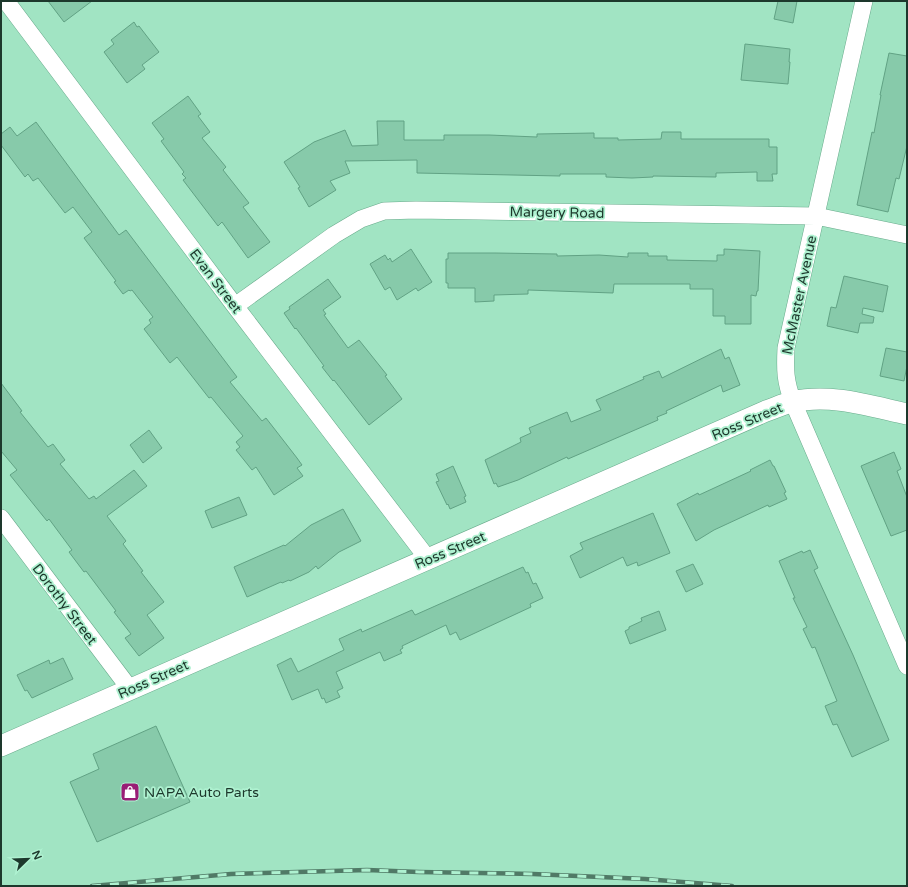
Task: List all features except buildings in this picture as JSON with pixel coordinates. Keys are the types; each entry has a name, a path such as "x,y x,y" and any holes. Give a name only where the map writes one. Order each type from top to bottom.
{"street":[{"name":"Evan Street","path":"6,1 235,306 428,559"},
{"name":"McMaster Avenue","path":"864,1 786,348 786,385 907,666"},
{"name":"Margery Road","path":"235,306 334,235 361,219 384,211 424,210 816,216 907,235"},
{"name":"Ross Street","path":"1,746 766,411 793,402 820,399 846,401 907,414"},
{"name":"Dorothy Street","path":"1,518 130,689"}],"railway":[{"path":"92,886 231,874 367,870 533,874 645,879 732,886"}],"place":[{"name":"NAPA Auto Parts","path":"130,792"}]}
